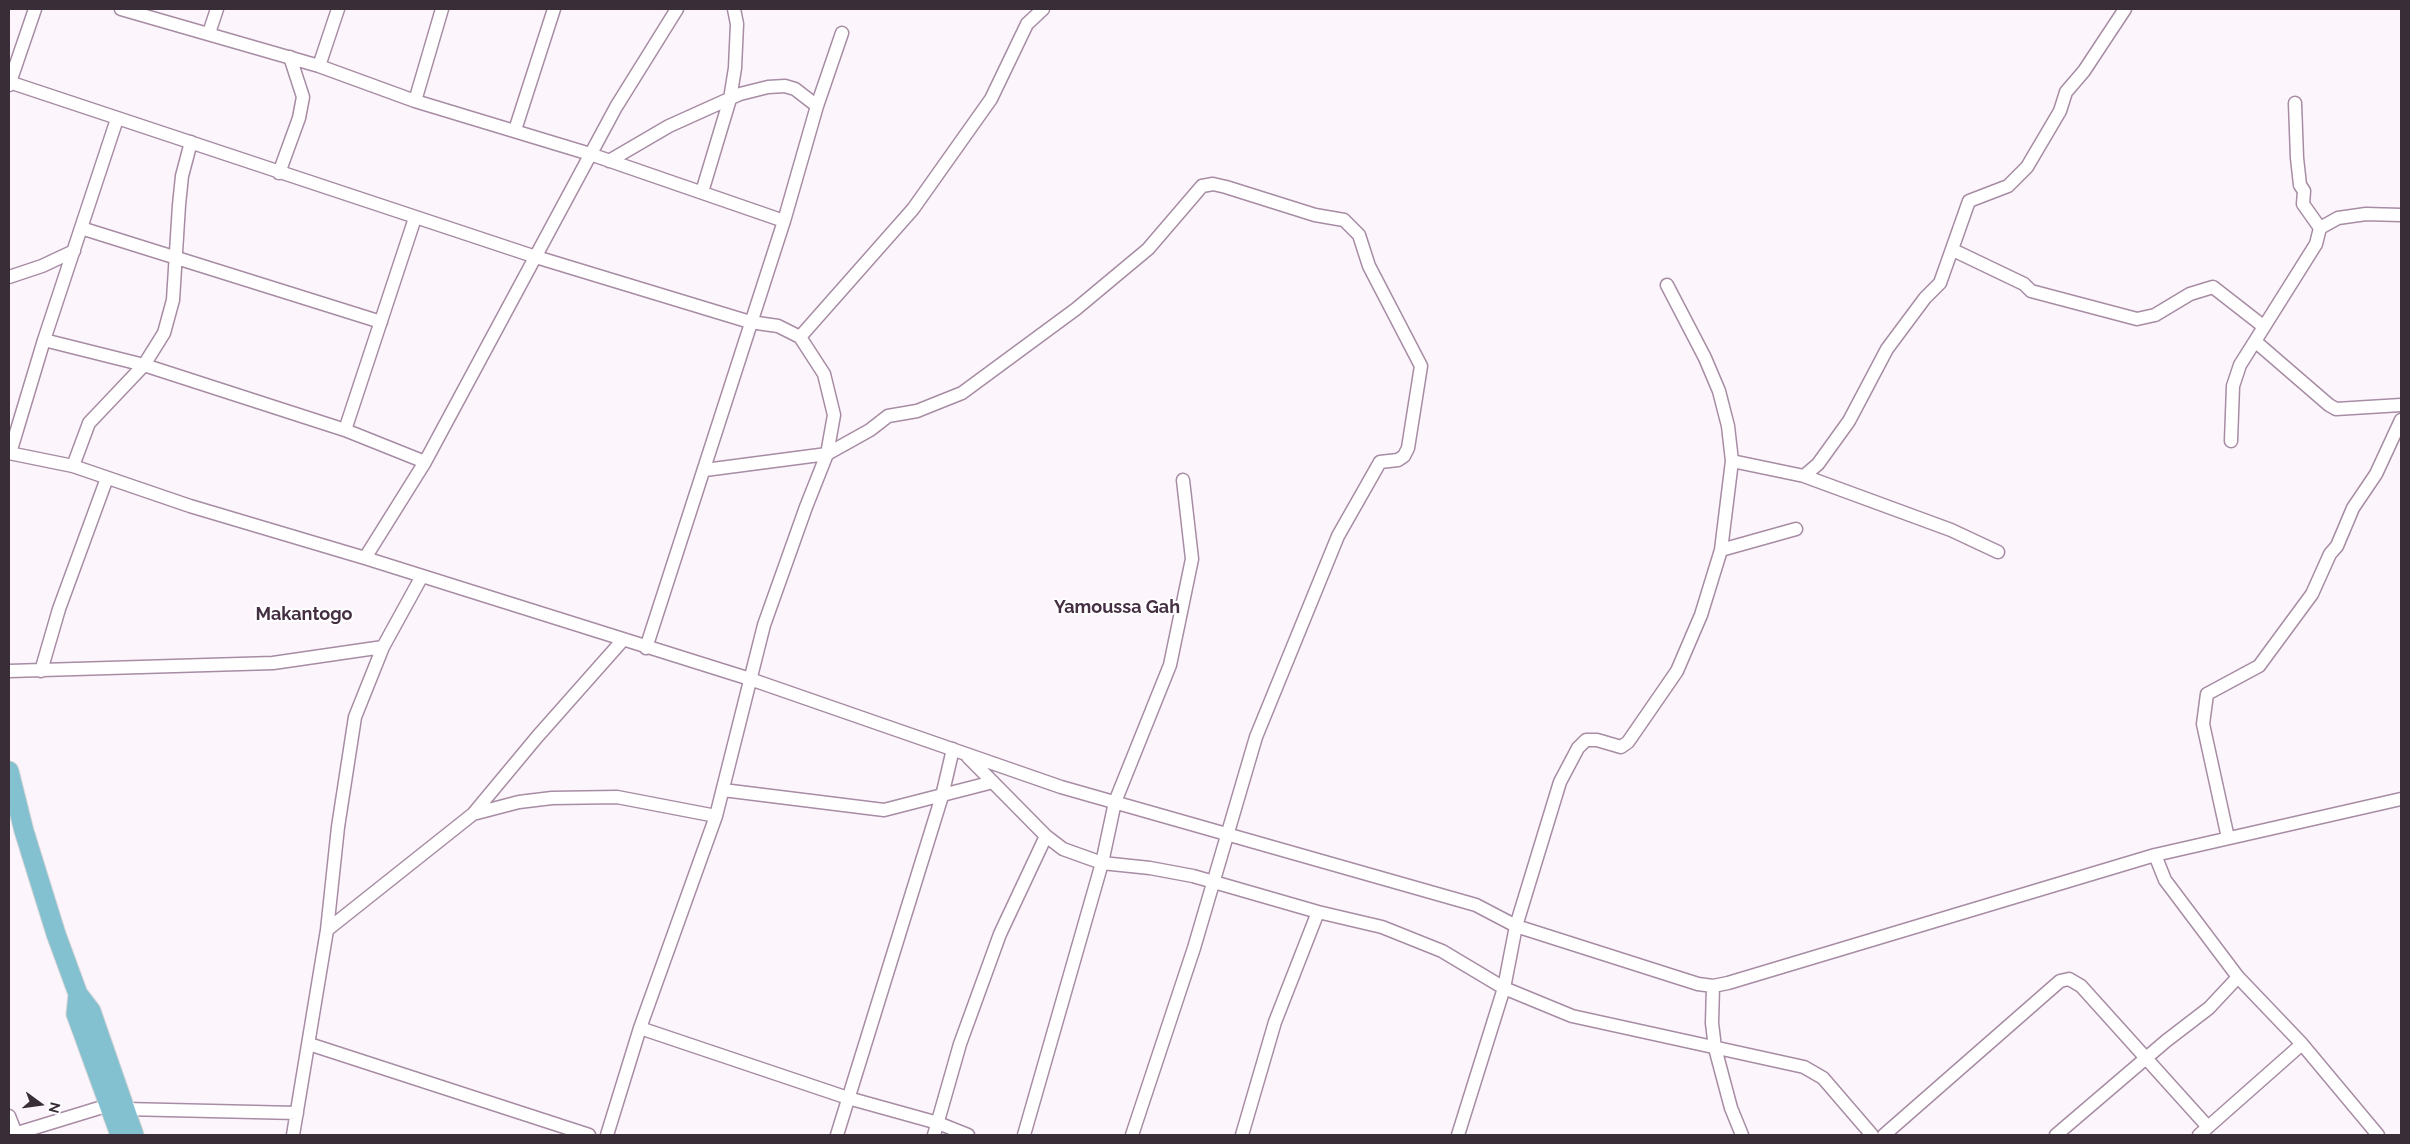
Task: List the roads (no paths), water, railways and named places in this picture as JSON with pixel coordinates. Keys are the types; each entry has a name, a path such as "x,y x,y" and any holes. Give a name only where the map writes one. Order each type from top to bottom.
{"main road":[{"path":"9,771 12,802 78,994 76,1014 117,1107 134,1135"},
{"path":"117,1107 120,1135"}],"street":[{"path":"35,9 9,83 536,257 750,322 778,326 800,337 824,374 834,415 828,454 806,507 764,625 716,816 640,1028 607,1135"},
{"path":"209,33 217,9"},
{"path":"319,66 338,9"},
{"path":"415,101 442,9"},
{"path":"515,130 554,9"},
{"path":"365,558 425,462 616,107 676,9"},
{"path":"702,192 730,99 735,68 737,24 734,9"},
{"path":"800,337 913,209 991,99 1026,24 1043,9"},
{"path":"1804,476 1818,464 1849,421 1886,348 1925,298 1940,284 1954,250 1969,201 2008,186 2027,167 2060,110 2066,92 2084,72 2125,9"},
{"path":"127,10 319,66 415,101 609,160 784,221"},
{"path":"646,648 784,221 816,106 842,33"},
{"path":"278,173 299,118 303,97 290,57"},
{"path":"609,160 669,126 730,99 768,87 785,86 795,89 816,106"},
{"path":"2295,103 2300,185 2304,191 2304,204 2320,228"},
{"path":"117,119 9,453 73,466 190,506 365,558 622,641 750,679 1061,787 1339,868 1476,905 1516,926 1640,968 1698,984 1713,986 1728,984 2155,855 2401,799"},
{"path":"73,466 89,422 144,365 164,333 169,317 177,257 180,195 191,142"},
{"path":"705,470 828,454 870,430 888,416 917,411 962,394 1076,309 1148,249 1202,186 1212,184 1226,187 1315,215 1344,220 1359,235 1369,266 1421,366 1408,448 1404,456 1398,460 1380,462 1338,536 1256,737 1213,882 1132,1135"},
{"path":"2231,441 2233,386 2240,365 2316,244 2320,228 2338,218 2366,214 2401,215"},
{"path":"345,430 415,218"},
{"path":"81,228 381,322"},
{"path":"1954,250 2024,284 2031,291 2137,319 2155,315 2190,294 2213,287 2263,326"},
{"path":"9,277 42,266 74,251"},
{"path":"1458,1135 1504,988 1516,926 1560,782 1578,748 1586,740 1597,740 1621,746 1628,742 1677,671 1702,615 1720,550 1732,460 1728,426 1719,391 1705,358 1667,285"},
{"path":"44,340 144,365 345,430 425,462"},
{"path":"2256,342 2329,405 2336,408 2401,405"},
{"path":"2228,838 2203,724 2207,694 2259,666 2312,594 2330,554 2337,546 2353,508 2376,474 2401,420"},
{"path":"1732,460 1804,476 1951,530 1998,552"},
{"path":"41,671 59,609 107,478"},
{"path":"1024,1135 1102,863 1115,802 1170,665 1183,610 1192,559 1183,480"},
{"path":"1720,550 1796,529"},
{"path":"293,1135 328,930 338,827 355,718 382,647 422,576"},
{"path":"328,930 472,814 622,641"},
{"path":"9,671 273,663 382,647"},
{"path":"837,1135 942,796 953,749"},
{"path":"966,755 1046,836 1063,849 1102,863 1150,868 1213,882 1318,912 1399,932 1442,951 1504,988 1572,1016 1814,1070 1872,1135"},
{"path":"723,790 884,810 993,782"},
{"path":"472,814 519,802 552,798 617,797 716,816"},
{"path":"934,1135 960,1044 1000,934 1046,836"},
{"path":"2155,855 2164,880 2238,977 2302,1044 2378,1135"},
{"path":"1242,1135 1276,1022 1318,912"},
{"path":"2056,1135 2147,1057 2209,1008 2238,977"},
{"path":"1884,1135 2060,981 2069,979 2080,986 2147,1057 2204,1131 2302,1044"},
{"path":"1713,986 1712,1023 1715,1048 1734,1116 1742,1135"},
{"path":"640,1028 848,1098 938,1123 968,1135"},
{"path":"309,1044 589,1135"},
{"path":"9,1116 13,1135 117,1107 297,1113"}],"district":[{"name":"Yamoussa Gah","path":"1117,608"},
{"name":"Makantogo","path":"304,615"}]}
